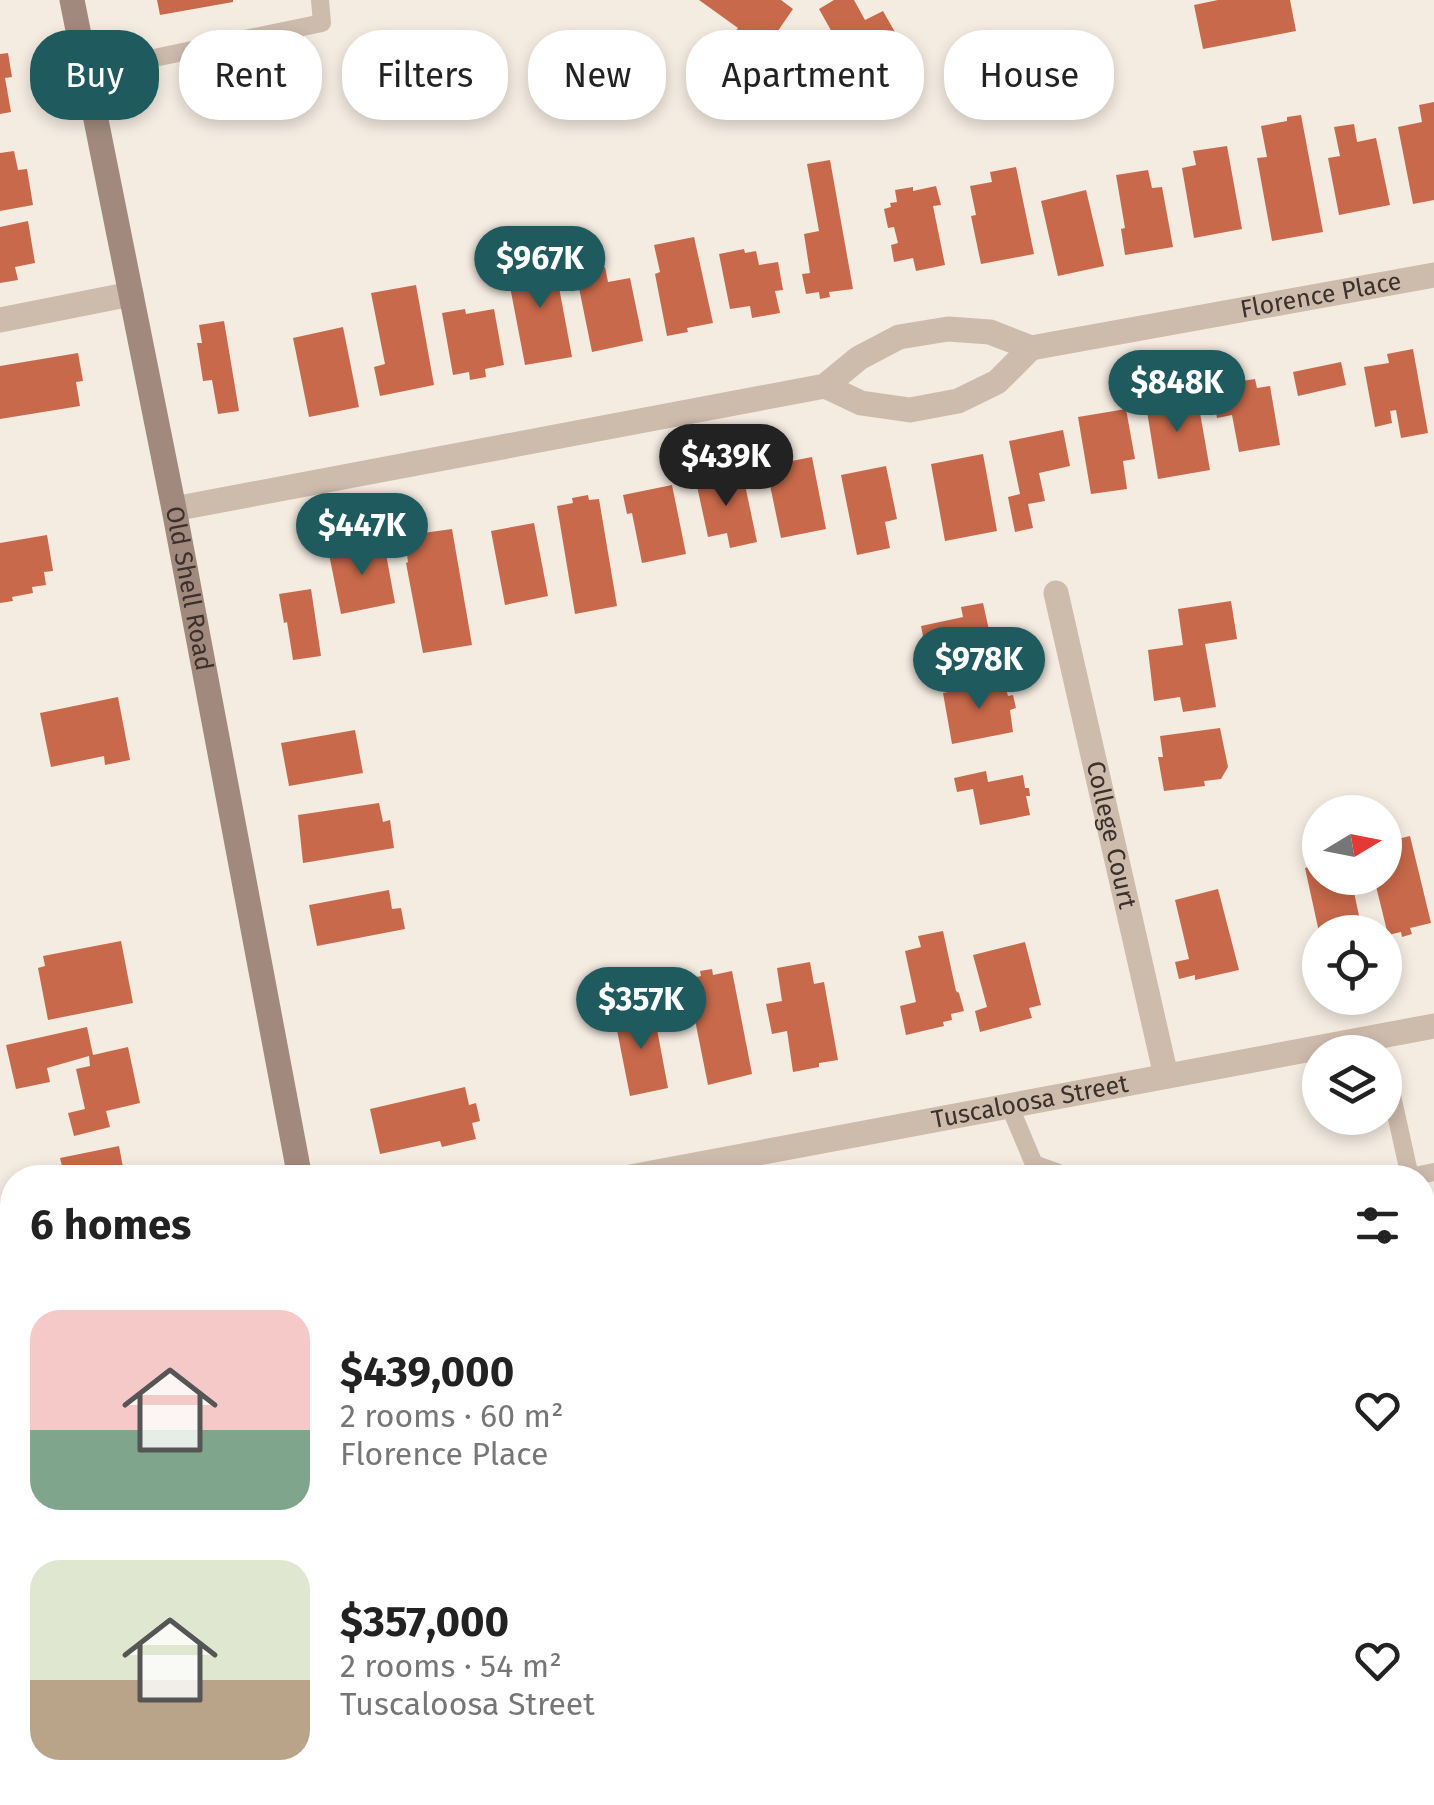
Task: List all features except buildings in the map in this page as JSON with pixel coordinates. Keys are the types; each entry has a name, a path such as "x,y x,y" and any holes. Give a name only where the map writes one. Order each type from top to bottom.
{"street":[{"name":"Old Shell Road","path":"72,0 78,30"},
{"name":"Old Shell Road","path":"97,120 298,1165"},
{"name":"Florence Place","path":"174,508 826,386 858,358 899,337 948,329 990,332 1030,348 1434,275"},
{"path":"0,320 131,294"},
{"path":"826,386 861,403 910,410 958,402 997,382 1030,348"},
{"name":"College Court","path":"1056,594 1166,1076"},
{"name":"Tuscaloosa Street","path":"1402,1037 1434,1026"},
{"name":"Tuscaloosa Street","path":"695,1165 1166,1076 1302,1056"}],"lane":[{"path":"159,57 322,22 320,0"},
{"path":"1010,1107 1037,1165"},
{"path":"1399,1135 1406,1165"}]}
